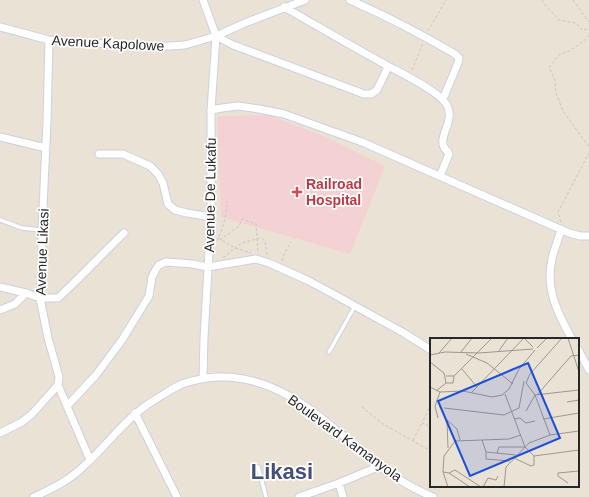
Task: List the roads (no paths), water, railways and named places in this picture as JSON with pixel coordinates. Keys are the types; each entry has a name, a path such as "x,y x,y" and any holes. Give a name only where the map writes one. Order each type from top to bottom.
{"street":[{"path":"203,0 216,36 233,45 364,94 371,94 377,90 388,67"},
{"name":"Avenue Kapolowe","path":"0,27 49,40 153,47 185,45 216,36 284,7 305,0"},
{"path":"350,0 425,37 455,54 459,58 443,99"},
{"path":"284,7 443,99 450,113 442,142 443,148 449,154 440,176"},
{"name":"Avenue De Lukafu","path":"203,378 204,338 212,266 209,254 211,217 211,110 216,36"},
{"name":"Avenue Likasi","path":"49,40 40,298 48,338 59,377 58,385 90,460"},
{"path":"211,110 238,106 259,108 284,114 362,142 560,229 580,236 589,236"},
{"path":"0,138 46,148"},
{"path":"99,154 123,154 150,166 158,174 163,184 168,204 175,210 211,217"},
{"path":"560,229 552,259 551,292 558,314 571,338"},
{"path":"0,287 40,298 58,298 75,283 124,233"},
{"path":"67,406 96,375 122,340 149,296 152,277 159,265 166,262 212,266 256,259 307,280 404,333 430,349"},
{"path":"0,310 15,304 26,293"},
{"path":"579,352 589,370"},
{"name":"Boulevard Kamanyola","path":"34,497 66,481 90,460 135,413 167,392 183,384 203,378 236,378 259,383 282,392 324,420 380,466 433,497"},
{"path":"0,434 22,422 32,414 58,385"},
{"path":"135,413 177,497"},
{"path":"299,497 380,466"},
{"path":"338,483 343,497"}],"lane":[{"path":"0,220 22,228 42,230"},
{"path":"329,352 355,306"},
{"path":"258,467 266,497"}],"place":[{"name":"Railroad Hospital","path":"297,192"}],"district":[{"name":"Likasi","path":"282,471"}]}
